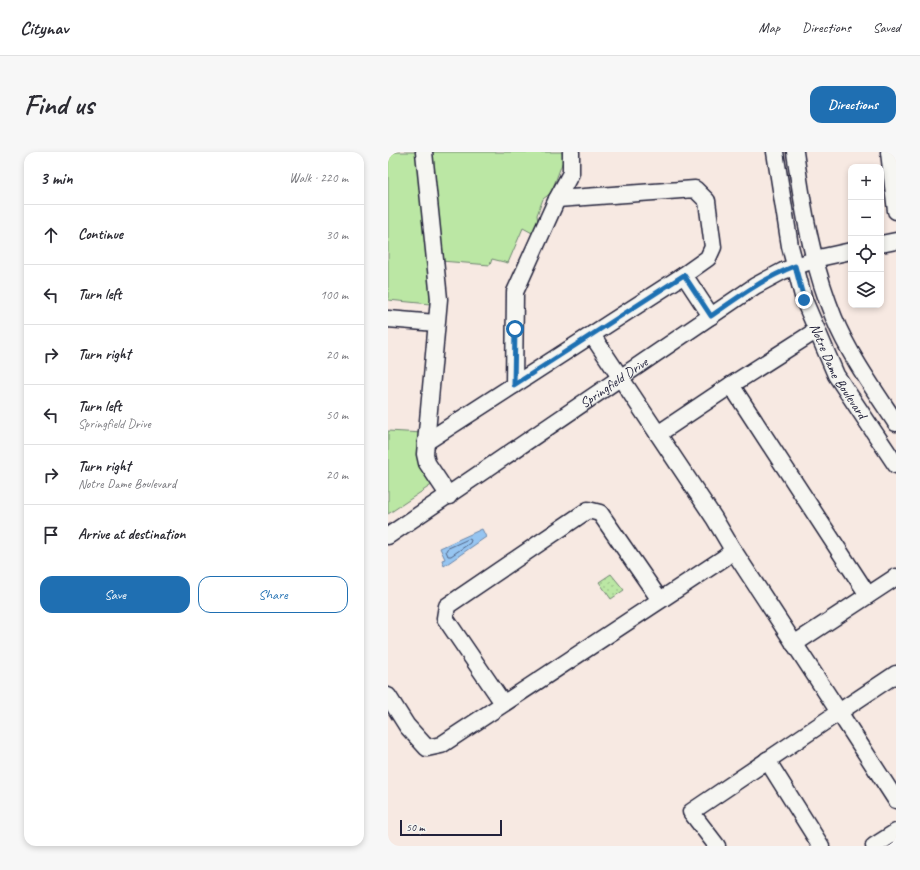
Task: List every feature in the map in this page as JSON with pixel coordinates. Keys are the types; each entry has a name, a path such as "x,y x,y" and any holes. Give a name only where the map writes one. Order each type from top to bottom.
{"street":[{"path":"424,152 432,245 437,272 439,298 425,454 427,463 449,496"},
{"path":"514,385 515,292 557,199 571,173 571,152"},
{"name":"Notre Dame Boulevard","path":"775,152 790,246 804,300 836,375 896,465"},
{"name":"Notre Dame Boulevard","path":"795,152 802,203 814,260 834,319 851,352 896,423"},
{"path":"889,152 896,211"},
{"path":"426,442 684,275 708,258 713,247 707,201 695,189 557,199"},
{"path":"884,243 896,241"},
{"name":"Springfield Drive","path":"388,536 449,496 755,286 779,272 795,266 848,252"},
{"path":"684,275 711,316"},
{"path":"388,318 436,323"},
{"path":"658,434 730,385 817,330"},
{"path":"592,335 714,518 733,550 896,800"},
{"path":"730,385 868,595"},
{"path":"503,703 445,618 447,606 588,510 600,513 660,600"},
{"path":"388,696 407,726 427,748 441,745 724,558 733,550"},
{"path":"794,644 896,577"},
{"path":"717,846 691,812 896,674"},
{"path":"767,760 822,846"},
{"path":"874,846 896,832"}],"green space":[{"path":"388,152 418,152 430,273 430,304 388,300"},
{"path":"431,152 562,152 563,161 551,193 543,199 537,215 538,223 534,234 523,228 508,263 492,259 490,265 441,261"},
{"path":"388,431 423,433 419,466 433,484 388,514"},
{"path":"611,574 624,590 611,599 599,582"}],"water":[{"path":"482,529 486,537 444,566 442,560 445,559 440,548"}],"route":[{"path":"515,329 514,385 684,275 711,316 755,286 779,272 795,266 804,300"}]}
